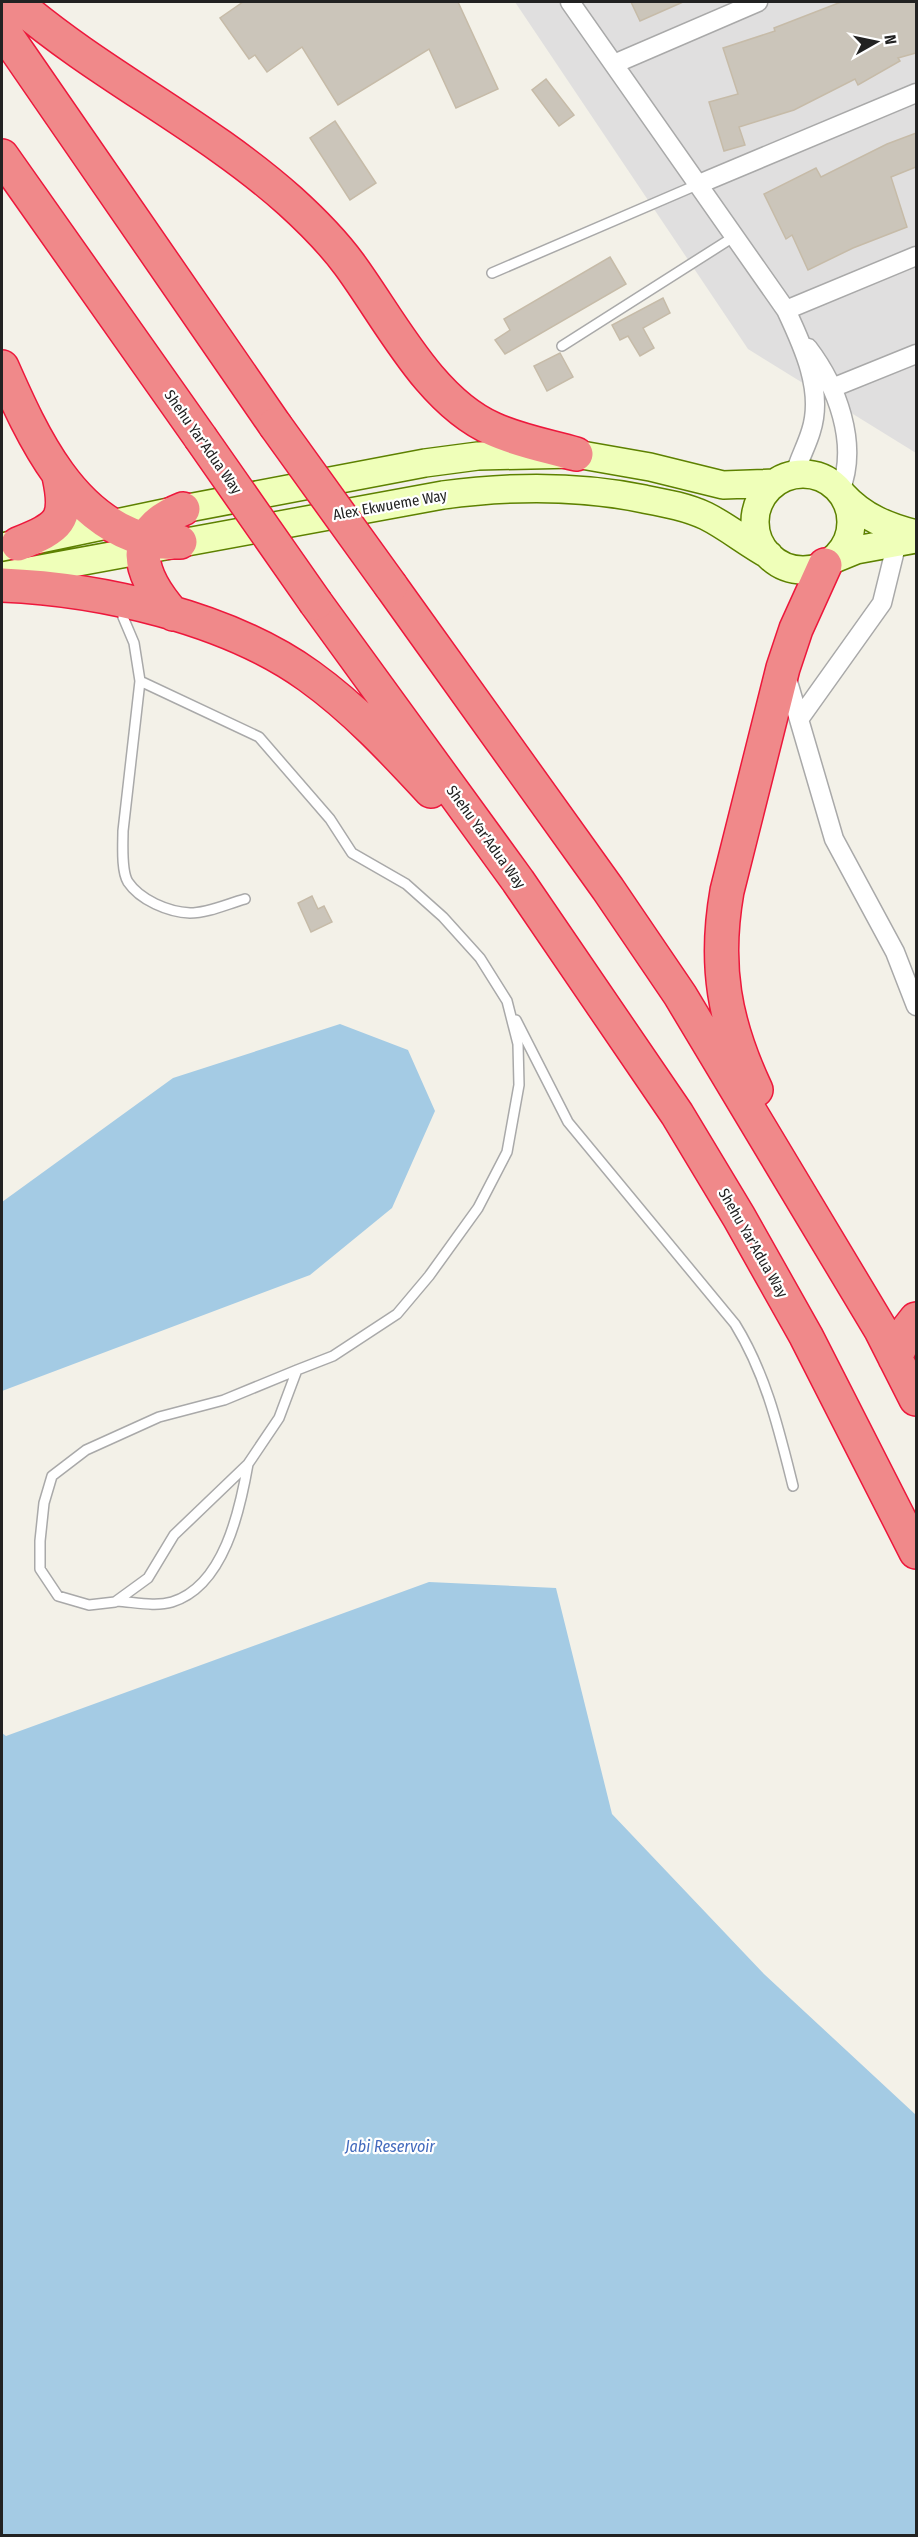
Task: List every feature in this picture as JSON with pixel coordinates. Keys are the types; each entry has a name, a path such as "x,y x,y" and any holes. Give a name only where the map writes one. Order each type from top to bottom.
{"highway":[{"path":"15,2 56,36 212,140 290,201 348,262 423,370 448,397 470,415 492,429 576,454"},
{"path":"2,29 276,424 608,889 660,966 881,1330 916,1399"},
{"name":"Shehu Yar'Adua Way","path":"2,156 316,603 518,881 677,1114 739,1216 806,1336 916,1552"},
{"path":"2,367 34,433 59,476 78,496 112,525 145,544 180,542"},
{"path":"10,546 45,533 61,516 64,507 59,476"},
{"path":"173,614 152,585 145,568 145,544 150,530 159,520 183,509"},
{"path":"812,1214 737,1044 725,1002 721,974 722,917 783,668 796,629 830,562"},
{"path":"2,585 47,587 126,601 173,614 230,634 273,653 308,675 346,705 383,740 518,881"},
{"path":"895,1358 909,1328 916,1319"}],"street":[{"path":"570,2 786,310 809,364 815,409 811,430 785,478 764,494 757,510 755,527 759,542 782,566 809,570 856,550 910,538"},
{"path":"614,64 758,2"},
{"path":"699,184 916,93"},
{"path":"786,310 916,256"},
{"path":"799,337 823,367 832,388 844,428 849,458 842,493 849,506 851,524 848,541 830,562"},
{"path":"832,388 916,354"},
{"path":"10,546 183,509 478,456 576,454 650,467 723,485 812,474 828,480 856,509 910,538"},
{"name":"Alex Ekwueme Way","path":"180,542 484,489 577,489 665,503 704,515 769,555"},
{"path":"800,718 882,603 910,538"},
{"path":"2,576 145,544"},
{"path":"783,668 800,718 834,839 895,952 916,1006"}],"lane":[{"path":"492,273 699,184"},
{"path":"562,346 735,236"},
{"path":"126,601 123,617 134,643 140,681 123,831 123,853 128,881 144,897 159,906 189,913 244,899"},
{"path":"140,681 259,737 330,819 352,853 406,885 443,917 480,958 507,1001 568,1122 735,1324 749,1347 774,1412 793,1486"},
{"path":"248,1464 242,1499 233,1530 217,1561 202,1583 172,1602 153,1604 117,1601 89,1605 58,1596 40,1569 44,1503 52,1476 86,1450 159,1417 224,1400 333,1356 397,1314 429,1276 478,1208 507,1152 519,1085 518,1044 507,1001"},
{"path":"117,1601 148,1578 174,1535 248,1464 279,1418 297,1370"}],"shaded area":[{"path":"515,2 916,2 916,453 748,349"}],"water":[{"path":"340,1024 408,1050 435,1111 392,1208 310,1275 2,1391 2,1202 173,1078"},
{"name":"Jabi Reservoir","path":"429,1582 556,1588 612,1814 764,1974 916,2115 916,2535 2,2535 2,1733 6,1736"}],"building":[{"path":"243,2 458,2 498,89 456,108 429,49 338,105 302,47 267,72 255,55 249,59 220,18"},
{"path":"631,2 683,2 640,21"},
{"path":"841,2 916,2 916,53 898,58 900,61 858,85 855,79 794,110 739,127 745,145 724,151 709,102 738,94 723,48 775,31 774,28"},
{"path":"546,79 574,115 559,126 532,90"},
{"path":"335,121 376,183 350,200 310,138"},
{"path":"916,133 916,167 891,177 907,227 853,248 808,270 792,235 786,239 764,194 816,168 821,177 887,144"},
{"path":"610,257 626,284 505,354 495,340 510,330 504,319"},
{"path":"663,298 670,313 643,328 654,348 640,356 628,336 620,340 612,325"},
{"path":"560,353 573,377 547,391 534,366"},
{"path":"312,896 318,909 324,906 332,922 311,932 298,903"}]}
